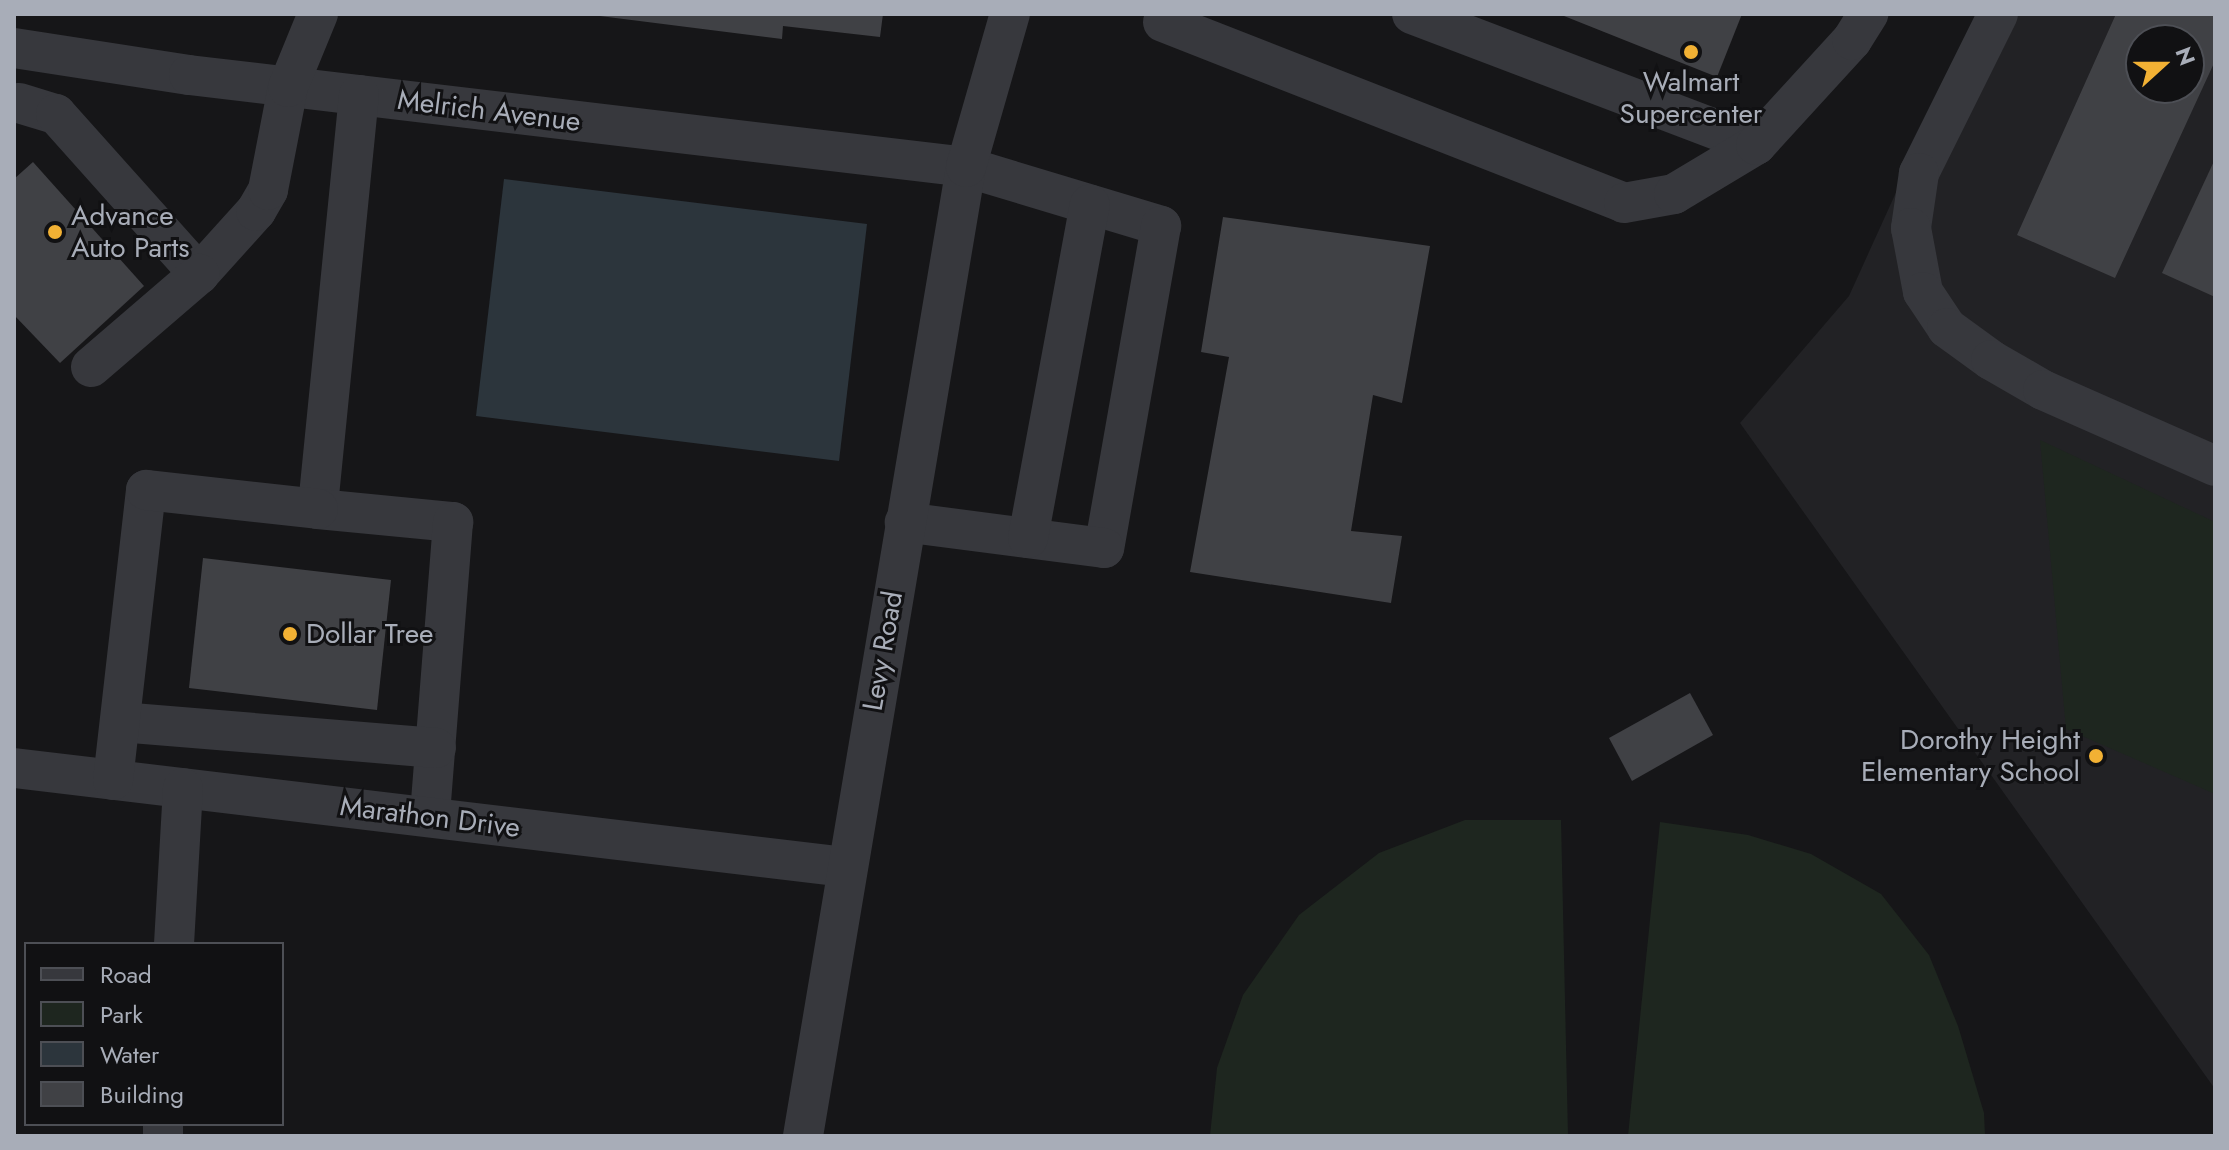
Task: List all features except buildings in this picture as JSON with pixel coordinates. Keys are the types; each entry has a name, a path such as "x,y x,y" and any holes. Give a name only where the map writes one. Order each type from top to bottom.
{"street":[{"path":"91,367 199,274 256,211 268,190 288,87 318,14"},
{"name":"Levy Road","path":"803,1136 966,167 1010,14"},
{"path":"1412,14 1756,145"},
{"path":"1158,17 1624,203 1674,194 1756,145 1852,40 1868,14"},
{"path":"1999,16 1919,173 1911,228 1923,292 1947,328 1991,360 2043,390 2215,466"},
{"path":"20,49 16,105 56,114 199,274"},
{"name":"Melrich Avenue","path":"20,49 288,87 966,167 1161,226 1104,548 1028,538"},
{"path":"318,509 359,95"},
{"path":"905,522 1028,538 1090,205"},
{"path":"113,780 146,490 453,522 430,817"},
{"path":"120,722 436,748"},
{"name":"Marathon Drive","path":"14,768 846,867"},
{"path":"174,942 183,788"}],"shaded area":[{"name":"Dorothy Height Elementary School","path":"1977,14 2215,14 2215,1089 1740,423 1849,296"}],"green space":[{"path":"2040,440 2215,522 2215,794 2066,729"},
{"path":"1465,820 1561,820 1568,1136 1210,1136 1217,1068 1243,995 1299,915 1379,853"},
{"path":"1660,822 1748,835 1811,854 1881,894 1929,955 1958,1026 1984,1113 1985,1136 1628,1136"}],"water":[{"path":"504,179 867,224 839,461 476,416"}],"place":[{"name":"Walmart Supercenter","path":"1691,52"},
{"name":"Advance Auto Parts","path":"55,232"},
{"name":"Dollar Tree","path":"290,634"},
{"name":"Dorothy Height Elementary School","path":"2096,756"}]}
